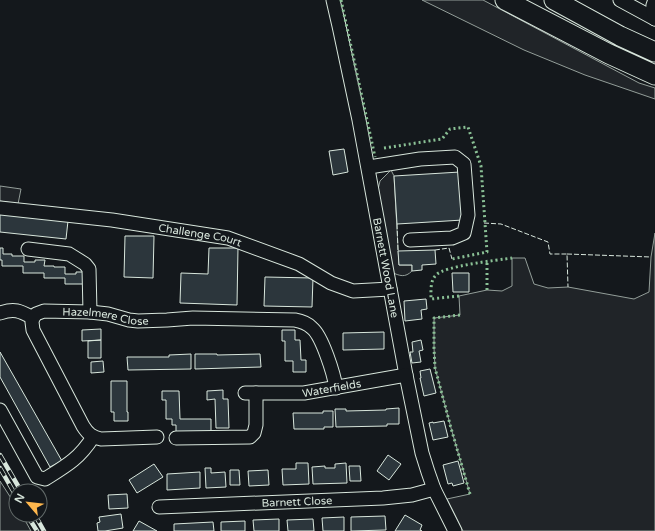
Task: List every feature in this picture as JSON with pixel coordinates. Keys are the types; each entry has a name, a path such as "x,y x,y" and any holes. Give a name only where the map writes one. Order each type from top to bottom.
{"highway":[{"path":"505,0 609,54 655,75"},
{"path":"554,0 620,36 655,52"}],"street":[{"name":"Barnett Wood Lane","path":"333,0 369,167 390,289 422,453 434,489 455,531"},
{"path":"620,0 655,19"},
{"path":"655,1 652,11 655,19"},
{"path":"369,167 420,159 454,157 464,164 468,215 464,233 452,238 410,240"},
{"name":"Challenge Court","path":"0,208 112,220 228,238 299,264 331,283 353,292 390,289"},
{"path":"28,249 69,254 85,264 89,269 90,312"},
{"path":"0,313 13,310 20,311 34,318 32,322 33,330 83,426 93,437 101,439 157,437"},
{"name":"Hazelmere Close","path":"34,318 36,314 44,311 90,312 108,314 129,320 193,318 284,319 298,321 314,329 319,337 333,371 336,388"},
{"name":"Waterfields","path":"176,438 250,437 254,433 256,425 250,393 304,393 406,375"},
{"path":"0,410 37,477 44,479 65,467 82,453 93,437"},
{"name":"Barnett Close","path":"159,507 383,498 412,496 434,489"}],"shaded area":[{"path":"422,0 483,0 639,83 655,88 655,99 585,75 524,50"},
{"path":"391,170 394,176 399,265 412,265 412,271 405,275 391,272 377,194 380,181"},
{"path":"0,186 21,189 18,204 0,201"},
{"path":"655,233 655,531 463,531 447,499 470,494 435,368 434,318 460,315 459,296 487,290 502,291 512,286 512,258 525,258 534,284 548,288 568,287 634,299 649,292 651,257"},
{"path":"0,481 8,494 8,523 26,523 31,531 0,531"}],"building":[{"path":"344,149 348,172 333,175 329,151"},
{"path":"460,172 463,220 397,224 394,176"},
{"path":"0,213 68,221 66,239 0,232"},
{"path":"125,236 154,236 153,278 124,277"},
{"path":"0,248 3,248 3,254 24,256 24,262 45,260 44,266 65,267 65,274 86,272 86,284 65,284 65,278 44,278 44,273 23,273 23,266 2,266 2,260 0,260"},
{"path":"209,248 238,248 237,305 180,303 181,273 208,274"},
{"path":"435,250 436,264 422,265 422,270 412,271 412,265 399,265 398,251"},
{"path":"452,273 469,273 469,292 453,292"},
{"path":"265,277 313,278 312,307 264,306"},
{"path":"426,299 427,309 421,310 422,319 405,321 404,301"},
{"path":"101,329 101,340 82,341 82,330"},
{"path":"282,330 295,330 295,340 300,340 301,360 306,360 306,372 293,372 293,361 285,361 285,341 282,341"},
{"path":"384,332 384,349 343,350 343,333"},
{"path":"101,340 101,358 88,358 88,341"},
{"path":"421,340 423,350 419,351 421,362 412,363 410,352 413,352 412,342"},
{"path":"0,352 62,461 50,467 0,377"},
{"path":"191,354 191,369 128,370 127,357 169,357 169,355"},
{"path":"195,354 260,354 261,367 195,369"},
{"path":"103,361 104,372 91,373 91,362"},
{"path":"430,369 436,393 424,396 420,371"},
{"path":"111,381 127,381 128,421 114,421 114,412 111,412"},
{"path":"223,390 223,399 228,399 229,428 216,428 215,399 207,400 207,391"},
{"path":"162,391 179,391 180,419 211,419 211,432 176,432 176,425 172,425 172,419 166,419 166,400 162,400"},
{"path":"399,408 399,424 387,424 387,426 336,427 335,409 346,409 346,411 386,410"},
{"path":"323,411 333,411 333,427 324,427 324,429 294,429 293,413 323,413"},
{"path":"444,421 448,437 433,440 429,423"},
{"path":"388,455 401,464 389,480 377,471"},
{"path":"458,461 464,483 453,486 452,483 448,484 443,465"},
{"path":"296,463 308,463 309,484 283,485 282,469 296,469"},
{"path":"346,463 347,483 313,484 312,467 325,466 325,468 335,468 335,464"},
{"path":"154,464 163,477 137,493 129,480"},
{"path":"349,466 360,466 361,481 350,481"},
{"path":"205,468 211,468 211,473 225,472 226,487 206,488"},
{"path":"230,470 239,470 240,485 230,485"},
{"path":"268,470 269,485 249,486 248,471"},
{"path":"200,472 200,488 167,490 167,474"},
{"path":"127,494 128,508 109,509 108,495"},
{"path":"121,514 123,528 98,531 97,523 100,522 99,517"},
{"path":"405,515 422,525 420,530 422,531 395,531"},
{"path":"385,516 386,530 351,531 351,517"},
{"path":"344,517 344,531 323,531 322,518"},
{"path":"279,519 279,531 254,531 253,520"},
{"path":"313,519 314,531 288,531 287,520"},
{"path":"139,521 157,531 133,531"},
{"path":"245,521 245,531 221,531 221,522"},
{"path":"213,522 214,531 174,531 174,524"}],"railway":[{"path":"0,455 16,483"},
{"path":"0,468 9,483"},
{"path":"32,523 37,531"},
{"path":"40,523 44,531"}],"hedge":[{"path":"341,0 375,157"},
{"path":"384,148 442,139 450,129 468,127 481,166 487,252 452,259"},
{"path":"459,296 431,299 431,289 434,277 441,272 460,266 512,258"},
{"path":"487,261 487,290"},
{"path":"460,315 434,318 435,368 470,494"}],"fence":[{"path":"484,223 501,224 548,242 550,254 567,254 568,287"},
{"path":"397,224 398,251"},
{"path":"435,250 449,248 452,259"},
{"path":"567,254 651,257"}]}
